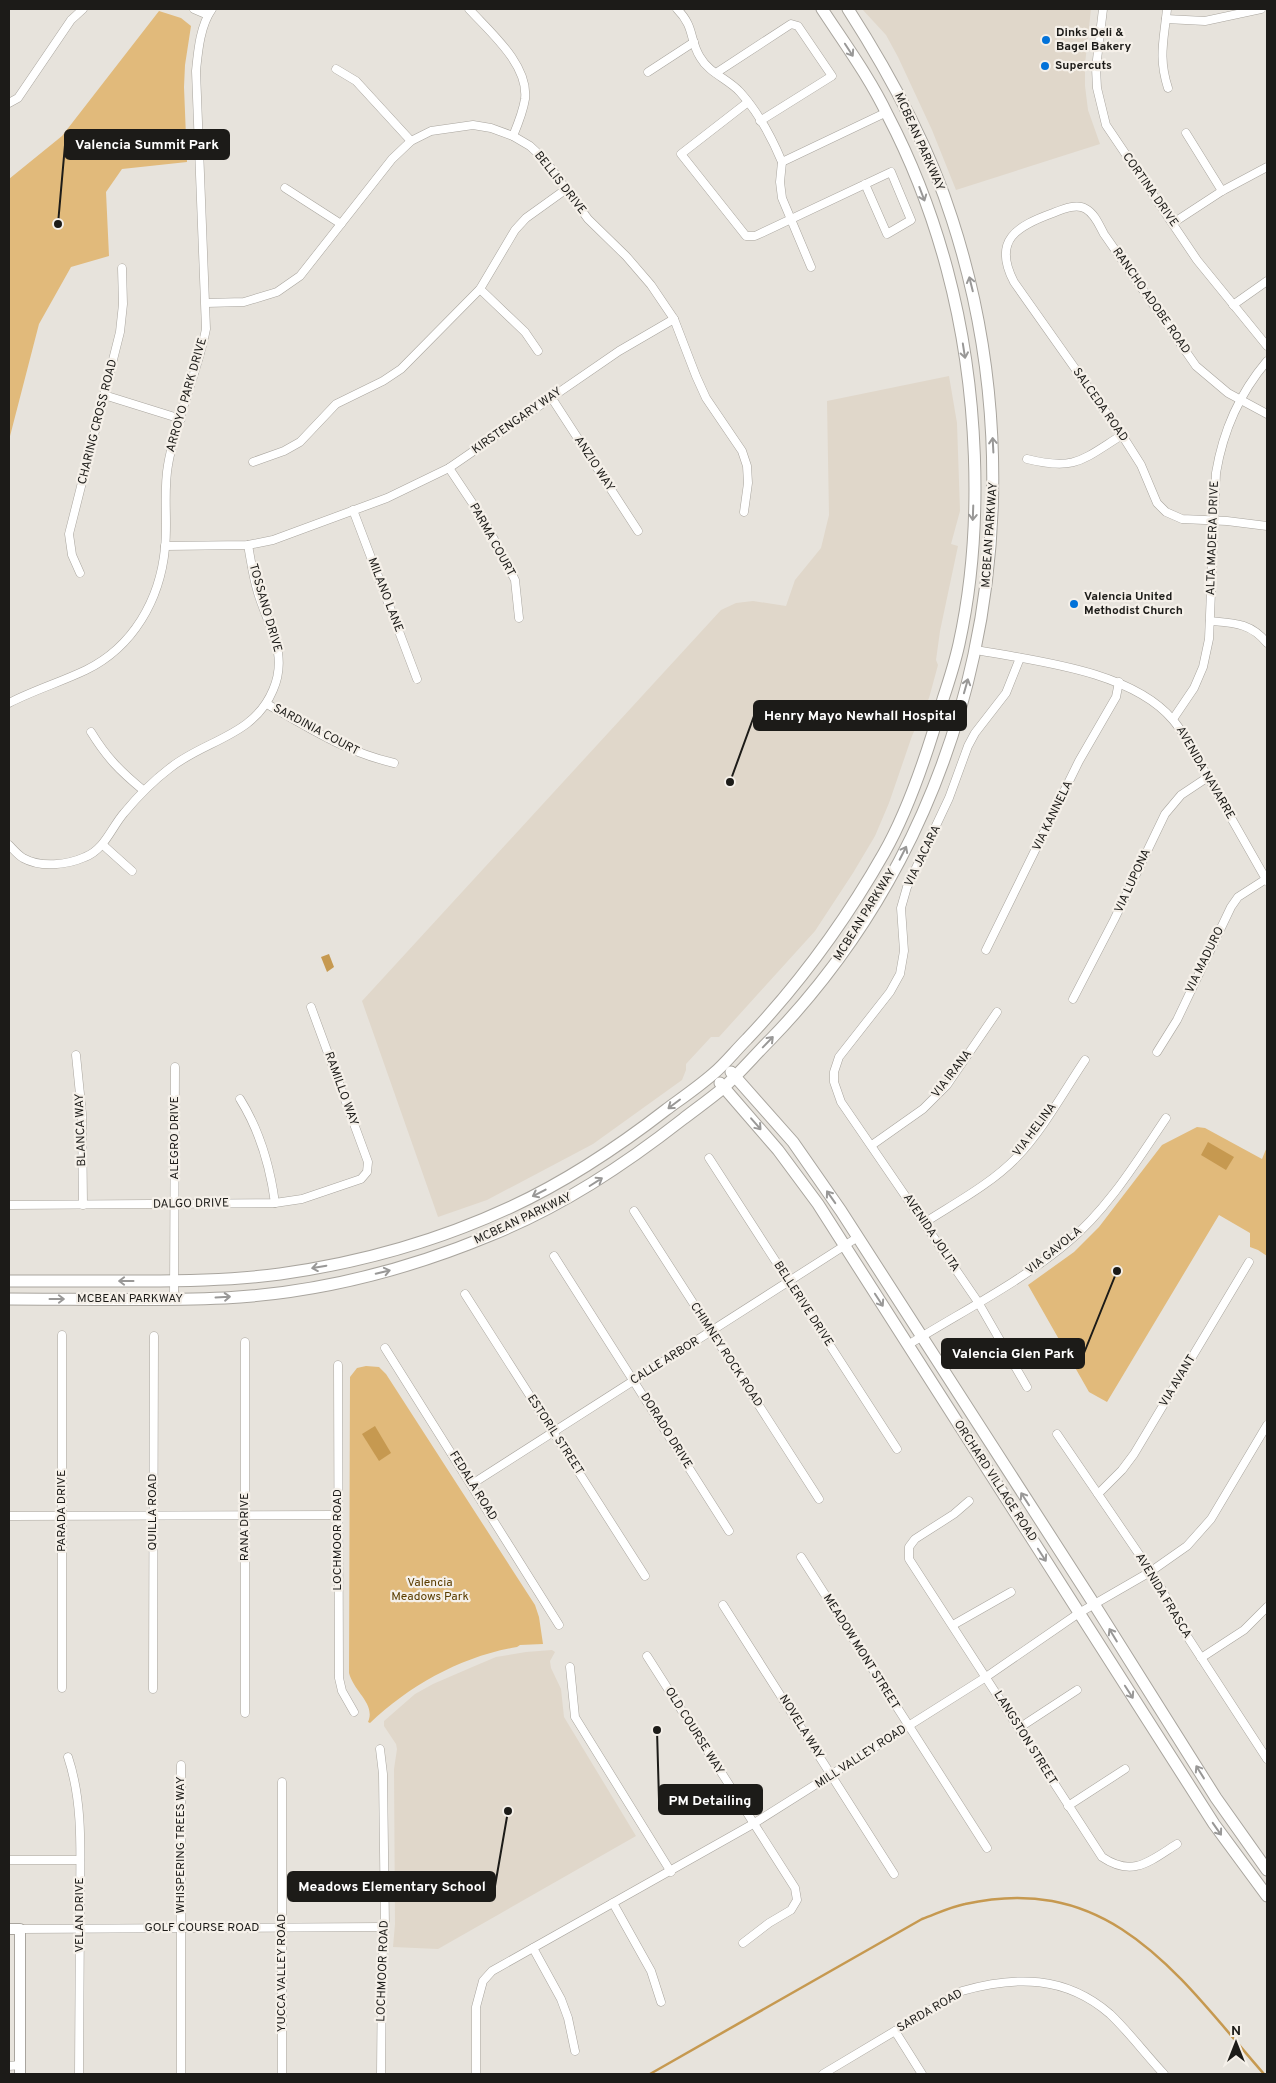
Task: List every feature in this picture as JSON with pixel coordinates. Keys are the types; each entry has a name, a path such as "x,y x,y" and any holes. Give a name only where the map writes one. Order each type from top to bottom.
{"main road":[{"name":"MCBEAN PARKWAY","path":"9,1282 175,1281 276,1275 344,1263 387,1252 429,1239 508,1208 589,1165 640,1130 713,1074 792,990 824,948 885,850 931,739 961,634 973,528 974,458 969,381 955,302 924,197 886,112 822,9"},
{"name":"MCBEAN PARKWAY","path":"9,1299 174,1298 284,1292 342,1282 396,1269 441,1255 493,1235 550,1208 597,1182 641,1152 724,1088 812,994 855,936 902,857 932,790 953,732 976,650 991,552 994,479 990,394 974,297 954,224 941,186 895,88 878,56 848,9"},
{"name":"ORCHARD VILLAGE ROAD","path":"722,1064 793,1142 858,1238 1094,1604 1216,1798 1267,1870"},
{"name":"ORCHARD VILLAGE ROAD","path":"713,1074 789,1164 908,1345 1214,1824 1267,1896"},
{"path":"493,1235 504,1224 508,1208"}],"street":[{"path":"9,103 18,98 71,20 83,9"},
{"path":"194,9 210,12"},
{"path":"470,9 513,59 522,75 525,97 522,113 513,136"},
{"path":"677,9 691,28 699,56 706,66 739,91 748,102 782,162 780,182 782,198 811,267"},
{"name":"CORTINA DRIVE","path":"1103,9 1096,68 1097,88 1106,125 1198,260 1267,346"},
{"path":"1167,9 1161,50 1168,88"},
{"path":"1166,18 1205,21 1261,9"},
{"name":"ARROYO PARK DRIVE","path":"9,703 30,692 85,670 103,660 123,644 144,618 155,596 165,546 168,466 180,419 201,356 206,329 196,71 198,51 210,12"},
{"path":"716,73 791,24 798,26 832,76 760,121"},
{"path":"648,72 694,42"},
{"path":"336,69 356,81 411,141"},
{"path":"748,102 681,154 746,236 755,236 890,172 911,220 887,234 865,184"},
{"path":"782,162 886,112"},
{"name":"BELLIS DRIVE","path":"206,303 244,302 278,292 300,276 392,159 411,141 430,131 473,125 491,128 513,136 530,146 545,160 588,219 626,256 652,285 674,319 706,398 742,451 747,466 748,483 744,512"},
{"path":"1186,133 1222,190"},
{"path":"1173,223 1222,190 1267,167"},
{"path":"285,188 341,224"},
{"path":"253,462 284,451 300,442 336,404 401,369 480,289 515,230 526,218 566,190"},
{"name":"RANCHO ADOBE ROAD","path":"1038,218 1077,206 1085,208 1093,214 1104,234 1196,366 1228,393 1267,414"},
{"name":"SALCEDA ROAD","path":"1038,218 1020,227 1011,237 1007,250 1007,268 1014,282 1122,435 1141,465 1156,503 1166,512 1182,519 1214,520 1267,526"},
{"name":"CHARING CROSS ROAD","path":"80,573 72,554 69,534 120,332 123,304 122,268"},
{"path":"1233,305 1267,281"},
{"path":"480,289 525,332 538,351"},
{"name":"KIRSTENGARY WAY","path":"165,546 248,545 273,540 411,488 449,468 619,350 674,319"},
{"name":"ALTA MADERA DRIVE","path":"1173,719 1194,688 1203,667 1210,621 1216,473 1220,447 1240,399 1267,361"},
{"path":"104,395 180,419"},
{"name":"ANZIO WAY","path":"551,397 638,531"},
{"path":"1027,459 1052,465 1072,464 1122,435"},
{"name":"PARMA COURT","path":"449,468 485,522 515,580 519,618"},
{"name":"MILANO LANE","path":"353,510 417,679"},
{"name":"TOSSANO DRIVE","path":"9,845 23,858 44,864 70,863 87,856 103,845 122,815 144,790 172,766 246,726 267,704 274,690 280,659 275,635 257,588 248,545"},
{"path":"1210,621 1236,623 1252,629 1267,643"},
{"name":"AVENIDA NAVARRE","path":"976,650 1086,672 1119,682 1144,696 1173,719 1190,742 1267,880"},
{"name":"VIA JACARA","path":"834,1082 834,1072 839,1057 890,992 900,974 904,951 901,908 907,887 950,798 968,746 975,733 1006,693 1020,658"},
{"name":"VIA KANNELA","path":"986,950 1079,761 1116,697 1119,682"},
{"name":"SARDINIA COURT","path":"267,704 329,740 366,756 394,763"},
{"path":"91,732 115,766 144,790"},
{"name":"VIA LUPONA","path":"1073,998 1114,920 1164,814 1181,794 1208,777"},
{"path":"103,845 132,871"},
{"name":"VIA MADURO","path":"1157,1052 1177,1020 1230,907 1238,897 1267,880"},
{"name":"RAMILLO WAY","path":"310,1007 368,1162 367,1172"},
{"name":"VIA IRANA","path":"872,1145 923,1109 947,1085 997,1012"},
{"name":"BLANCA WAY","path":"76,1055 82,1114 84,1205"},
{"name":"VIA HELINA","path":"924,1223 988,1182 1017,1157 1038,1130 1084,1060"},
{"name":"ALEGRO DRIVE","path":"174,1298 175,1067"},
{"name":"AVENIDA JOLITA","path":"834,1082 841,1102 978,1302 1027,1387"},
{"path":"240,1099 252,1118 266,1154 276,1203"},
{"name":"VIA GAVOLA","path":"908,1345 1025,1274 1068,1242 1100,1211 1166,1118"},
{"name":"BELLERIVE DRIVE","path":"709,1158 897,1449"},
{"name":"DALGO DRIVE","path":"9,1205 276,1203 302,1200 362,1179 367,1172"},
{"name":"CHIMNEY ROCK ROAD","path":"634,1210 819,1499"},
{"name":"CALLE ARBOR","path":"472,1484 858,1238"},
{"name":"DORADO DRIVE","path":"554,1256 729,1531"},
{"name":"VIA AVANT","path":"1098,1494 1122,1470 1134,1454 1249,1262"},
{"name":"ESTORIL STREET","path":"465,1294 645,1576"},
{"name":"PARADA DRIVE","path":"62,1335 62,1688"},
{"name":"QUILLA ROAD","path":"153,1689 154,1336"},
{"name":"RANA DRIVE","path":"245,1342 245,1713"},
{"name":"FEDALA ROAD","path":"385,1348 472,1484 558,1625"},
{"name":"LOCHMOOR ROAD","path":"338,1365 339,1678 342,1691 354,1712"},
{"name":"MILL VALLEY ROAD","path":"476,2074 476,2007 483,1981 492,1971 671,1872 832,1776 1079,1613 1150,1572 1187,1546 1211,1519 1267,1426"},
{"name":"AVENIDA FRASCA","path":"1057,1434 1150,1572 1201,1658 1266,1755"},
{"name":"LANGSTON STREET","path":"969,1501 954,1514 915,1539 908,1547 909,1559 1102,1857 1119,1866 1130,1868 1144,1865 1177,1844"},
{"path":"9,1516 337,1515"},
{"name":"MEADOW MONT STREET","path":"801,1557 986,1848"},
{"path":"953,1626 1011,1592"},
{"name":"NOVELA WAY","path":"723,1605 894,1874"},
{"path":"1201,1658 1244,1630 1267,1607"},
{"name":"OLD COURSE WAY","path":"647,1656 795,1888 797,1900 791,1910 769,1922 743,1942"},
{"path":"570,1667 575,1717 671,1872"},
{"path":"1019,1728 1077,1690"},
{"name":"LOCHMOOR ROAD","path":"380,1748 383,1774 385,1927 382,1963 381,2074"},
{"name":"VELAN DRIVE","path":"68,1757 76,1781 80,1860 79,2074"},
{"name":"WHISPERING TREES WAY","path":"181,1765 181,2074"},
{"path":"1068,1806 1125,1769"},
{"name":"YUCCA VALLEY ROAD","path":"282,1782 282,2074"},
{"path":"9,1860 80,1860"},
{"path":"613,1903 651,1971 661,2002"},
{"name":"GOLF COURSE ROAD","path":"14,1929 385,1927"},
{"path":"9,2066 20,2070 14,1929"},
{"path":"533,1948 562,1999 575,2051"},
{"name":"SARDA ROAD","path":"823,2074 962,1991 987,1984 1014,1980 1043,1982 1093,2001 1111,2015 1164,2074"},
{"path":"895,2031 922,2074"}],"shaded area":[{"path":"862,9 1091,9 1085,64 1085,86 1088,110 1100,144 956,190 932,130 898,57 886,35"},
{"path":"949,376 957,423 960,511 951,544 958,546 940,631 936,660 938,665 929,698 912,736 889,803 875,836 853,873 815,931 719,1037 711,1037 686,1064 682,1080 593,1144 487,1200 438,1217 362,1001 721,610 736,603 753,601 786,606 795,580 821,548 829,515 827,401"},
{"path":"329,954 334,967 327,972 321,957"},
{"path":"1208,1142 1234,1157 1226,1170 1201,1155"},
{"path":"375,1426 391,1453 379,1461 362,1434"},
{"path":"552,1650 555,1652 550,1661 551,1668 561,1689 564,1717 636,1836 438,1949 393,1947 395,1924 394,1769 397,1749 396,1744 384,1726 384,1721 415,1694 433,1684 496,1657"}],"green space":[{"path":"159,11 181,18 191,26 185,65 184,87 187,162 122,169 106,192 109,256 71,267 39,324 9,440 9,179 62,136"},
{"path":"1197,1127 1205,1128 1262,1159 1267,1147 1267,1256 1250,1247 1250,1233 1219,1215 1107,1402 1089,1392 1028,1285 1074,1252 1099,1227 1162,1145"},
{"name":"Valencia Meadows Park","path":"366,1366 379,1367 386,1374 535,1605 539,1617 543,1644 520,1645 476,1657 457,1665 402,1696 370,1723 368,1722 370,1716 367,1704 349,1673 350,1377 357,1368"}],"waterway":[{"path":"650,2074 922,1919 965,1904 1017,1898 1062,1903 1102,1918 1138,1941 1171,1969 1203,2002 1264,2074"}],"place":[{"name":"Dinks Deli & Bagel Bakery","path":"1046,40"},
{"name":"Supercuts","path":"1045,66"},
{"name":"Valencia Summit Park","path":"58,224"},
{"name":"Valencia United Methodist Church","path":"1074,604"},
{"name":"Henry Mayo Newhall Hospital","path":"730,782"},
{"name":"Valencia Glen Park","path":"1117,1271"},
{"name":"PM Detailing","path":"657,1730"},
{"name":"Meadows Elementary School","path":"508,1811"}]}
